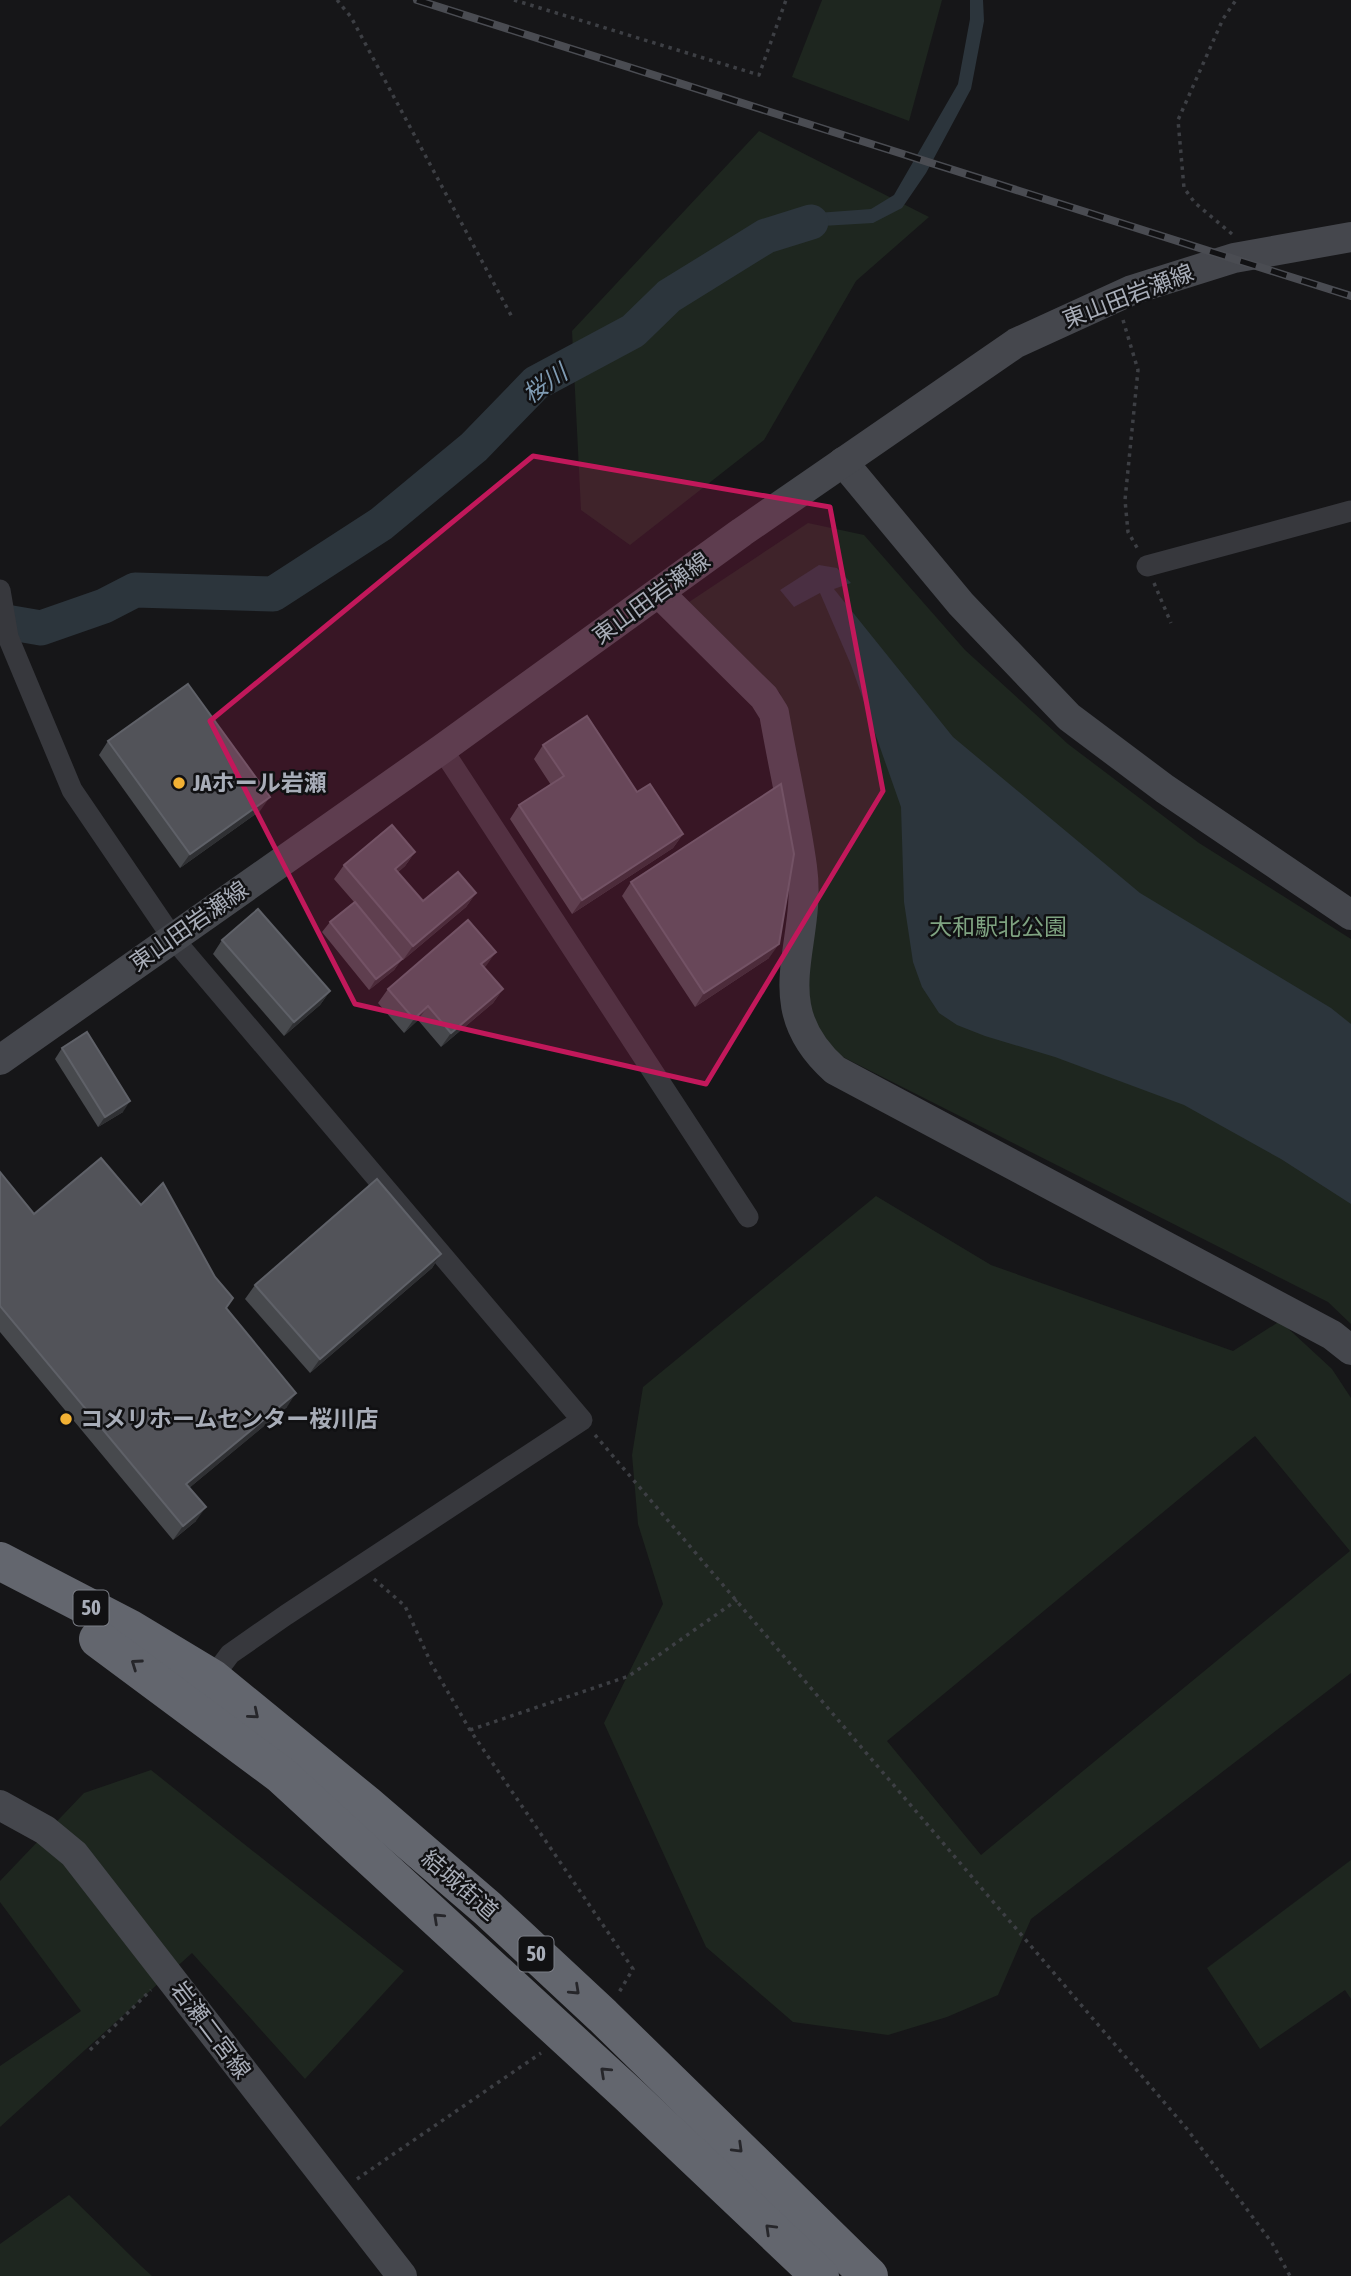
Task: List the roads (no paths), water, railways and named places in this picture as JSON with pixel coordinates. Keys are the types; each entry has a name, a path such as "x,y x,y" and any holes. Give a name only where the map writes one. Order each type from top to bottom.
{"highway":[{"name":"結城街道","path":"0,1561 129,1628 212,1678 366,1804 486,1908 869,2276"},
{"name":"結城街道","path":"0,1588 62,1615 114,1649 281,1775 628,2094 820,2276"}],"main road":[{"name":"東山田岩瀬線","path":"0,1060 843,462 1016,343 1115,297 1248,255 1351,237"},
{"path":"843,462 961,604 1069,717 1165,789 1351,915"},
{"path":"659,593 764,697 774,713 803,870 803,901 792,972 793,992 800,1019 821,1058 835,1070 1332,1335 1351,1350"},
{"name":"岩瀬二宮線","path":"0,1805 45,1830 74,1854 402,2276"}],"street":[{"path":"1147,566 1351,511"},
{"path":"1,592 8,637 72,790 173,937 582,1420 230,1654 212,1678"},
{"path":"442,749 748,1217"}],"waterway":[{"name":"桜川","path":"0,621 41,628 104,606 135,590 273,594 381,524 474,447 536,383 633,331 669,296 766,236 811,222"}],"railway":[{"path":"417,0 1351,296"}],"place":[{"name":"JAホール岩瀬","path":"179,783"},
{"name":"コメリホームセンター桜川店","path":"66,1419"}],"park label":[{"name":"大和駅北公園","path":"998,927"}]}
